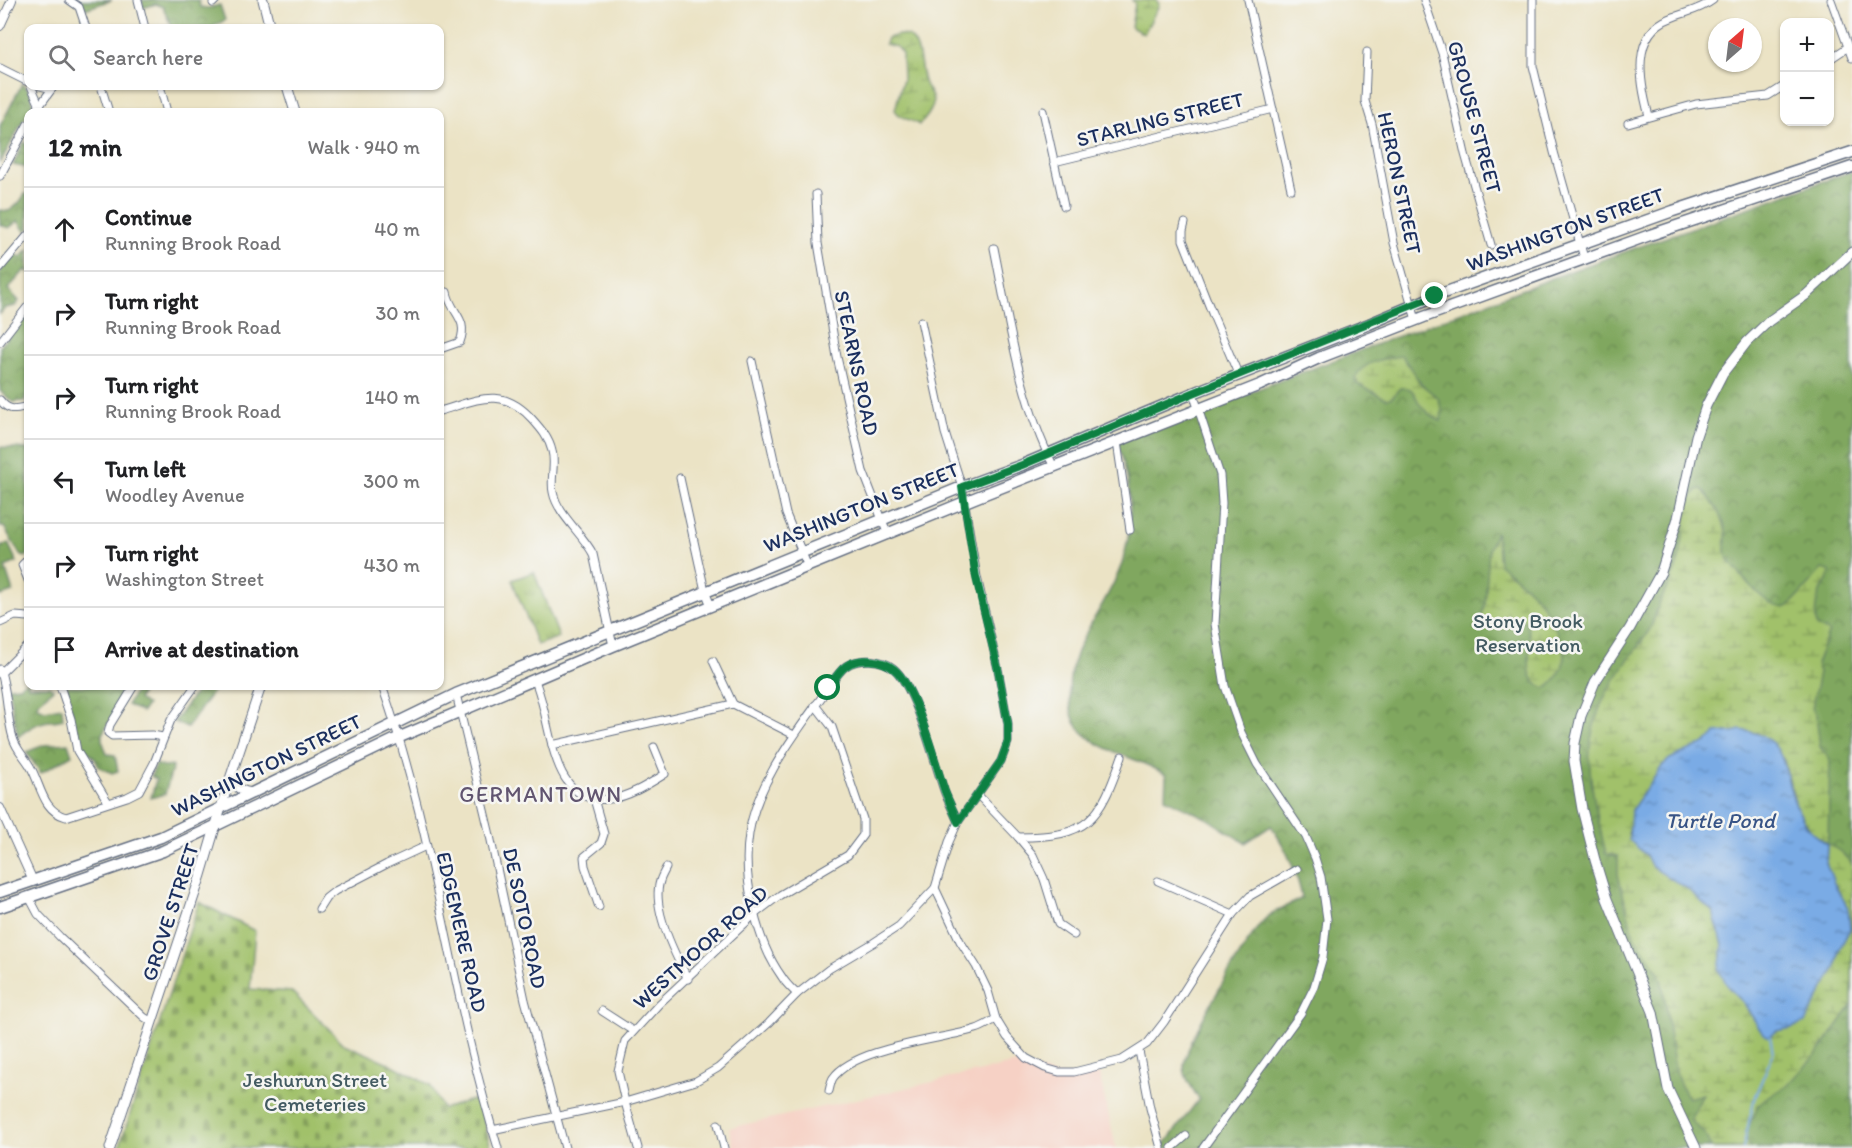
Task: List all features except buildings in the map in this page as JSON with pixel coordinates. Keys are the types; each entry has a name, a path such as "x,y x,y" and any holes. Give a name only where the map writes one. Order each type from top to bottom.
{"main road":[{"path":"263,0 269,24"},
{"path":"288,90 294,108"},
{"name":"WASHINGTON STREET","path":"0,892 148,842 222,809 456,694 1412,305 1673,211 1852,152"},
{"name":"WASHINGTON STREET","path":"0,907 154,855 400,736 613,646 1416,320 1584,258 1852,167"},
{"path":"1696,1148 1668,1089 1653,1012 1601,880 1582,809 1574,761 1575,743 1581,716 1595,682 1630,628 1661,572 1678,518 1696,436 1706,406 1723,373 1748,342 1769,321 1806,295 1852,252"},
{"name":"GROVE STREET","path":"110,1148 260,690"},
{"path":"233,772 236,786 254,793"},
{"path":"28,883 33,896"}],"street":[{"path":"1,21 12,0"},
{"path":"69,0 79,7 85,24"},
{"path":"138,0 144,24"},
{"path":"1257,0 1248,1 1291,189"},
{"name":"GROUSE STREET","path":"1424,0 1442,53 1465,154 1491,245"},
{"path":"1533,0 1533,66 1584,258"},
{"path":"1649,116 1642,87 1641,60 1645,40 1661,22 1699,10 1713,0"},
{"path":"1830,0 1852,58"},
{"path":"1834,56 1848,47"},
{"name":"HERON STREET","path":"1367,52 1365,101 1372,124 1394,243 1416,320"},
{"path":"0,68 24,80"},
{"path":"1628,123 1696,104 1768,96 1780,89"},
{"path":"31,90 38,108"},
{"path":"39,108 51,90"},
{"path":"102,90 108,108"},
{"path":"161,90 166,108"},
{"name":"STARLING STREET","path":"1054,162 1273,109"},
{"path":"1043,111 1064,206"},
{"path":"0,176 24,131"},
{"name":"STEARNS ROAD","path":"816,194 818,243 837,357 863,471 888,535"},
{"path":"1185,223 1183,240 1239,376"},
{"path":"0,268 24,240"},
{"path":"994,248 1032,417 1054,467"},
{"path":"444,348 460,342 464,331 464,326 449,302 447,292"},
{"path":"0,342 24,311"},
{"path":"492,1130 625,1102 696,1081 718,1068 769,1023 797,994 829,969 899,926 934,888 958,822 1001,761 1008,742 1008,724 998,669 976,577 962,487 945,433 921,321"},
{"path":"752,361 786,513 808,567"},
{"path":"1193,393 1220,475 1222,503 1215,624 1225,686 1241,732 1257,764 1306,837 1316,858 1327,919 1323,957 1314,987 1301,1013 1203,1148"},
{"path":"444,410 480,399 499,397 511,402 529,416 546,435 553,453 553,493 562,512 593,554 613,646"},
{"path":"0,400 5,407 12,410 24,407"},
{"path":"1117,442 1130,530"},
{"path":"680,478 705,591 711,606"},
{"path":"0,623 15,616 24,617"},
{"path":"24,650 0,672 11,732 16,745 31,767 42,796 55,812 66,817 127,797 142,788 171,720 192,690"},
{"path":"797,994 782,978 766,949 755,914 748,871 749,834 770,776 794,735 846,666 865,660 884,662 905,681 945,793 958,822"},
{"path":"713,661 733,704 794,735"},
{"path":"535,680 557,766 566,781 582,794 594,800 612,799 644,786 665,774 654,747"},
{"path":"61,690 71,719 77,751 108,802"},
{"path":"132,690 110,725 108,733 112,736 163,737"},
{"name":"EDGEMERE ROAD","path":"383,690 400,736 443,929 498,1148"},
{"name":"DE SOTO ROAD","path":"456,694 489,831 525,1000 565,1148"},
{"path":"552,745 733,704"},
{"name":"WESTMOOR ROAD","path":"639,1148 618,1071 625,1041 755,914 780,895 848,855 863,835 864,819 832,727 816,705"},
{"path":"1018,837 1047,837 1072,832 1089,822 1102,805 1122,756"},
{"path":"978,795 1033,855 1044,879 1058,924 1074,935"},
{"path":"594,800 604,834 601,843 584,857 599,907"},
{"path":"0,808 28,883"},
{"path":"319,909 324,900 335,891 426,846"},
{"path":"666,868 659,882 659,902 665,933 687,979"},
{"path":"934,888 988,991 996,1019 1007,1037 1026,1058 1059,1072 1074,1072 1122,1060 1147,1044 1164,1022 1233,914 1250,896 1297,869"},
{"path":"1158,881 1233,914"},
{"path":"33,896 38,914 60,938 152,1022"},
{"path":"602,1011 633,1031"},
{"path":"829,1091 833,1078 845,1068 864,1058 905,1045 977,1029 996,1019"},
{"path":"1139,1051 1150,1108 1161,1148"},
{"path":"718,1124 724,1148"},
{"path":"1172,1148 1186,1136"}],"shaded area":[{"path":"1021,1062 1030,1068 1054,1075 1075,1077 1099,1073 1116,1148 734,1148 729,1128"}],"green space":[{"path":"79,0 112,0 85,9 77,2"},
{"path":"142,0 199,0 200,7 220,5 225,20 218,24 170,24 163,7 156,4 143,8"},
{"path":"1132,0 1157,0 1159,5 1144,34 1131,27 1135,4"},
{"path":"899,35 908,36 916,45 923,78 933,99 930,111 919,125 895,110 903,79 902,54 897,47 885,44 887,38"},
{"path":"22,84 24,90 28,90 31,96 31,108 24,108 24,119 0,163 0,126"},
{"path":"24,142 24,167 13,165"},
{"name":"Stony Brook Reservation","path":"1852,171 1852,1148 1162,1148 1199,1099 1187,1079 1184,1066 1194,1036 1205,1015 1244,948 1263,921 1276,911 1302,898 1290,860 1271,826 1245,843 1208,819 1165,798 1166,775 1097,743 1078,727 1073,718 1070,681 1073,663 1079,646 1115,580 1122,563 1129,532 1129,487 1117,442 1571,271"},
{"path":"24,196 24,230 18,221 9,228 0,225 0,210 9,211"},
{"path":"14,254 21,257 24,254 24,271 8,289 19,301 15,306 5,308 0,314 0,272"},
{"path":"24,318 24,401 13,402 0,391 0,347"},
{"path":"1402,356 1421,384 1438,398 1442,410 1441,421 1425,410 1410,389 1400,388 1387,399 1357,384 1355,378 1369,364"},
{"path":"0,447 24,449 24,557 20,555 4,527 0,527"},
{"path":"1702,489 1721,516 1725,528 1725,552 1728,559 1752,588 1772,604 1781,607 1788,606 1822,569 1830,571 1818,596 1816,609 1817,626 1829,632 1816,664 1819,672 1812,708 1816,715 1820,747 1830,760 1828,841 1826,842 1811,832 1796,806 1784,760 1757,733 1740,730 1725,732 1670,759 1663,765 1631,811 1628,834 1646,855 1652,867 1685,887 1713,912 1723,944 1721,957 1729,988 1744,1003 1761,1031 1770,1036 1775,1031 1791,1028 1819,998 1836,966 1840,948 1850,929 1848,908 1826,863 1827,845 1829,844 1842,853 1852,864 1852,1005 1822,1048 1787,1086 1759,1104 1746,1131 1746,1141 1750,1148 1711,1148 1705,1134 1690,1120 1703,1094 1688,1098 1681,1087 1673,1058 1661,979 1656,967 1634,936 1618,875 1618,856 1606,854 1590,766 1591,740 1600,708 1613,682 1651,626 1680,556 1688,507 1697,490"},
{"path":"1496,532 1499,564 1541,603 1561,643 1564,657 1561,670 1545,688 1536,683 1531,676 1528,628 1523,619 1512,617 1487,622 1481,618 1485,604 1489,549"},
{"path":"8,543 17,562 5,567 13,592 0,596 0,547"},
{"path":"534,572 559,637 537,645 512,580"},
{"path":"24,683 24,690 52,690 37,704 38,707 45,710 62,707 63,719 37,724 18,737 8,687 19,686"},
{"path":"67,690 117,690 124,698 102,734 107,754 115,755 118,771 112,773 99,767 94,757 80,745"},
{"path":"136,690 144,690 138,699 147,705 142,712 127,705"},
{"path":"197,690 214,690 187,728 174,722"},
{"path":"68,743 72,755 41,773 26,752 44,745"},
{"path":"156,764 164,767 173,766 165,794 151,798 156,779 151,776"},
{"name":"Jeshurun Street Cemeteries","path":"199,902 255,931 250,989 292,992 344,1044 391,1064 430,1085 443,1109 478,1098 491,1148 119,1148"}],"water":[{"name":"Turtle Pond","path":"1740,730 1769,740 1777,749 1798,810 1806,825 1827,845 1826,863 1848,908 1850,929 1840,948 1836,966 1805,1023 1776,1031 1770,1036 1761,1031 1744,1003 1729,988 1719,970 1723,944 1713,912 1685,887 1652,867 1646,855 1629,840 1631,811 1663,765 1670,759 1707,742 1716,733"}],"waterway":[{"path":"1743,1148 1755,1096 1773,1054 1770,1036"}],"district":[{"name":"GERMANTOWN","path":"541,794"}],"route":[{"path":"828,688 846,666 865,660 884,662 894,669 905,681 927,735 945,793 958,822 1001,761 1008,742 1008,724 998,669 976,577 962,487 1022,465 1193,393 1435,296"}]}
